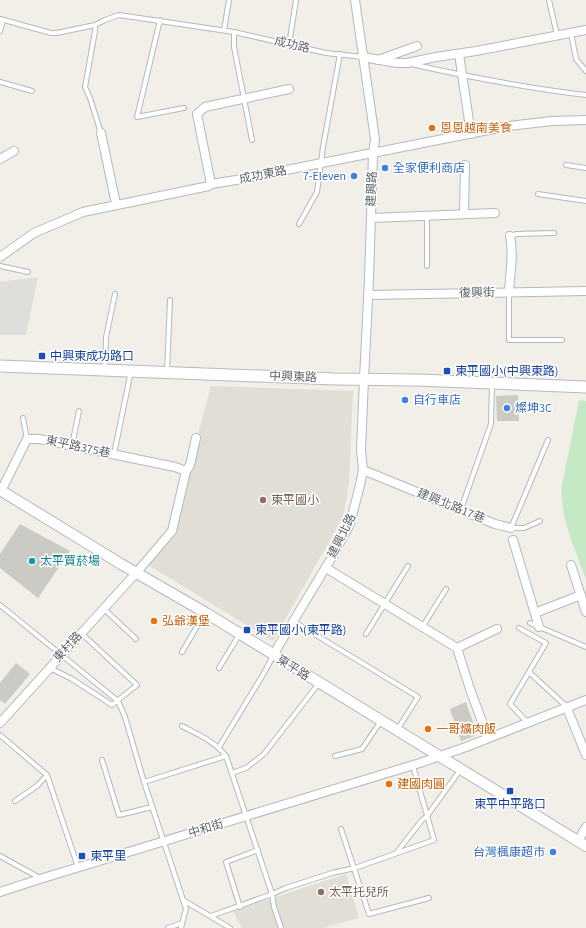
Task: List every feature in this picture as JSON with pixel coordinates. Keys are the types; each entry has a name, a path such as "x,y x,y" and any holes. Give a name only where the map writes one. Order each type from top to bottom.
{"main road":[{"name":"中興東路","path":"0,366 586,387"}],"street":[{"name":"建興路","path":"355,0 375,139 373,154 364,379"},
{"path":"407,63 436,56 459,54 586,30"},
{"path":"377,60 417,46"},
{"path":"459,54 471,134"},
{"name":"成功路","path":"363,57 397,63 407,63"},
{"path":"211,184 197,114 205,107 289,89"},
{"name":"成功東路","path":"0,257 41,229 82,212 116,204 509,126 552,121 586,120"},
{"path":"101,133 116,204"},
{"path":"0,159 14,151"},
{"path":"464,214 465,165"},
{"path":"371,218 495,213"},
{"path":"509,292 510,270 513,258 510,236"},
{"name":"復興街","path":"368,295 586,291"},
{"name":"建興北路","path":"273,655 326,568 350,524 363,470 361,450 364,379"},
{"name":"東平路375巷","path":"27,439 39,438 176,467 186,471"},
{"path":"137,572 172,531 186,471 190,465 196,438"},
{"path":"0,490 27,439"},
{"name":"建興北路17巷","path":"363,470 495,524 511,528"},
{"name":"東平路","path":"0,490 206,613 319,684 461,768 582,843"},
{"path":"513,540 539,627"},
{"path":"571,565 586,612"},
{"path":"326,568 457,648 488,738"},
{"name":"東村路","path":"0,723 137,572"},
{"path":"535,613 580,596"},
{"path":"457,648 497,628"},
{"name":"中和街","path":"0,892 440,756 586,700"},
{"path":"567,708 586,755"},
{"path":"582,843 586,827"}],"lane":[{"path":"224,30 229,0"},
{"path":"289,45 296,0"},
{"path":"549,0 557,35"},
{"name":"成功路","path":"1,20 51,33 69,31 94,25 119,15 224,30 326,53 363,57"},
{"path":"0,30 1,20"},
{"path":"160,20 137,117 184,108"},
{"path":"94,25 95,31 85,87 101,133"},
{"path":"234,32 234,47 252,140"},
{"path":"571,33 576,59 586,71"},
{"path":"299,224 317,192 340,54"},
{"name":"成功路","path":"407,63 461,75 553,91 586,95"},
{"path":"0,82 32,90"},
{"path":"566,165 586,168"},
{"path":"538,194 586,201"},
{"path":"427,215 427,266"},
{"path":"510,236 517,234 554,233"},
{"path":"0,266 28,272"},
{"path":"509,292 509,340 562,340"},
{"path":"105,370 106,337 115,294"},
{"path":"167,372 170,300"},
{"path":"114,454 131,371"},
{"path":"461,509 490,424 492,383"},
{"path":"72,446 79,411"},
{"path":"23,418 27,439"},
{"path":"511,528 548,440"},
{"name":"建興北路17巷","path":"511,528 524,528 540,521"},
{"path":"366,634 408,566"},
{"path":"423,626 446,589"},
{"path":"0,605 118,701 125,717 144,782 186,909 181,926 168,928"},
{"path":"103,608 136,639"},
{"path":"182,652 206,613"},
{"path":"293,621 418,697 397,730"},
{"path":"530,622 586,647"},
{"path":"519,628 546,643 510,704 528,723"},
{"path":"50,668 112,705 137,685 81,633"},
{"path":"219,668 240,634"},
{"path":"219,747 264,673 273,655"},
{"path":"529,672 567,708"},
{"path":"232,773 246,768 264,754 319,684"},
{"path":"335,756 362,748 381,721"},
{"path":"182,726 219,747 226,756 258,850 281,928"},
{"path":"0,734 47,775 78,867"},
{"path":"144,782 226,756"},
{"path":"102,760 119,815 152,807"},
{"path":"211,916 240,907 286,888 354,868 434,840 412,765"},
{"path":"397,852 422,820 427,816 461,768"},
{"path":"15,801 37,786 47,775"},
{"path":"341,829 369,914 429,898"},
{"path":"240,907 226,862 258,850"},
{"path":"0,856 40,879"},
{"path":"183,900 230,928"}],"shaded area":[{"path":"38,277 26,335 0,335 0,282"},
{"name":"東平國小","path":"211,386 353,391 349,484 343,517 273,641 145,563 172,530"},
{"name":"太平托兒所","path":"346,874 359,918 323,928 242,928 233,911"}],"green space":[{"path":"579,400 586,401 586,580 569,534 563,510 562,497 562,485"}],"building":[{"name":"燦坤3C","path":"518,395 519,421 497,421 496,396"},
{"name":"太平買菸場","path":"20,524 70,551 38,598 0,568 0,554"},
{"path":"16,663 30,674 5,704 0,700 0,683"},
{"path":"466,702 476,731 475,736 461,741 450,709"}],"place":[{"name":"恩恩越南美食","path":"432,128"},
{"name":"全家便利商店","path":"385,168"},
{"name":"7-Eleven","path":"354,176"},
{"name":"中興東成功路口","path":"42,356"},
{"name":"東平國小(中興東路)","path":"447,371"},
{"name":"自行車店","path":"405,400"},
{"name":"燦坤3C","path":"507,408"},
{"name":"東平國小","path":"263,500"},
{"name":"太平買菸場","path":"32,561"},
{"name":"弘爺漢堡","path":"154,621"},
{"name":"東平國小(東平路)","path":"247,630"},
{"name":"一哥爌肉飯","path":"428,729"},
{"name":"建國肉圓","path":"389,784"},
{"name":"東平中平路口","path":"510,791"},
{"name":"台灣楓康超市","path":"553,852"},
{"name":"東平里","path":"82,856"},
{"name":"太平托兒所","path":"321,892"}]}
